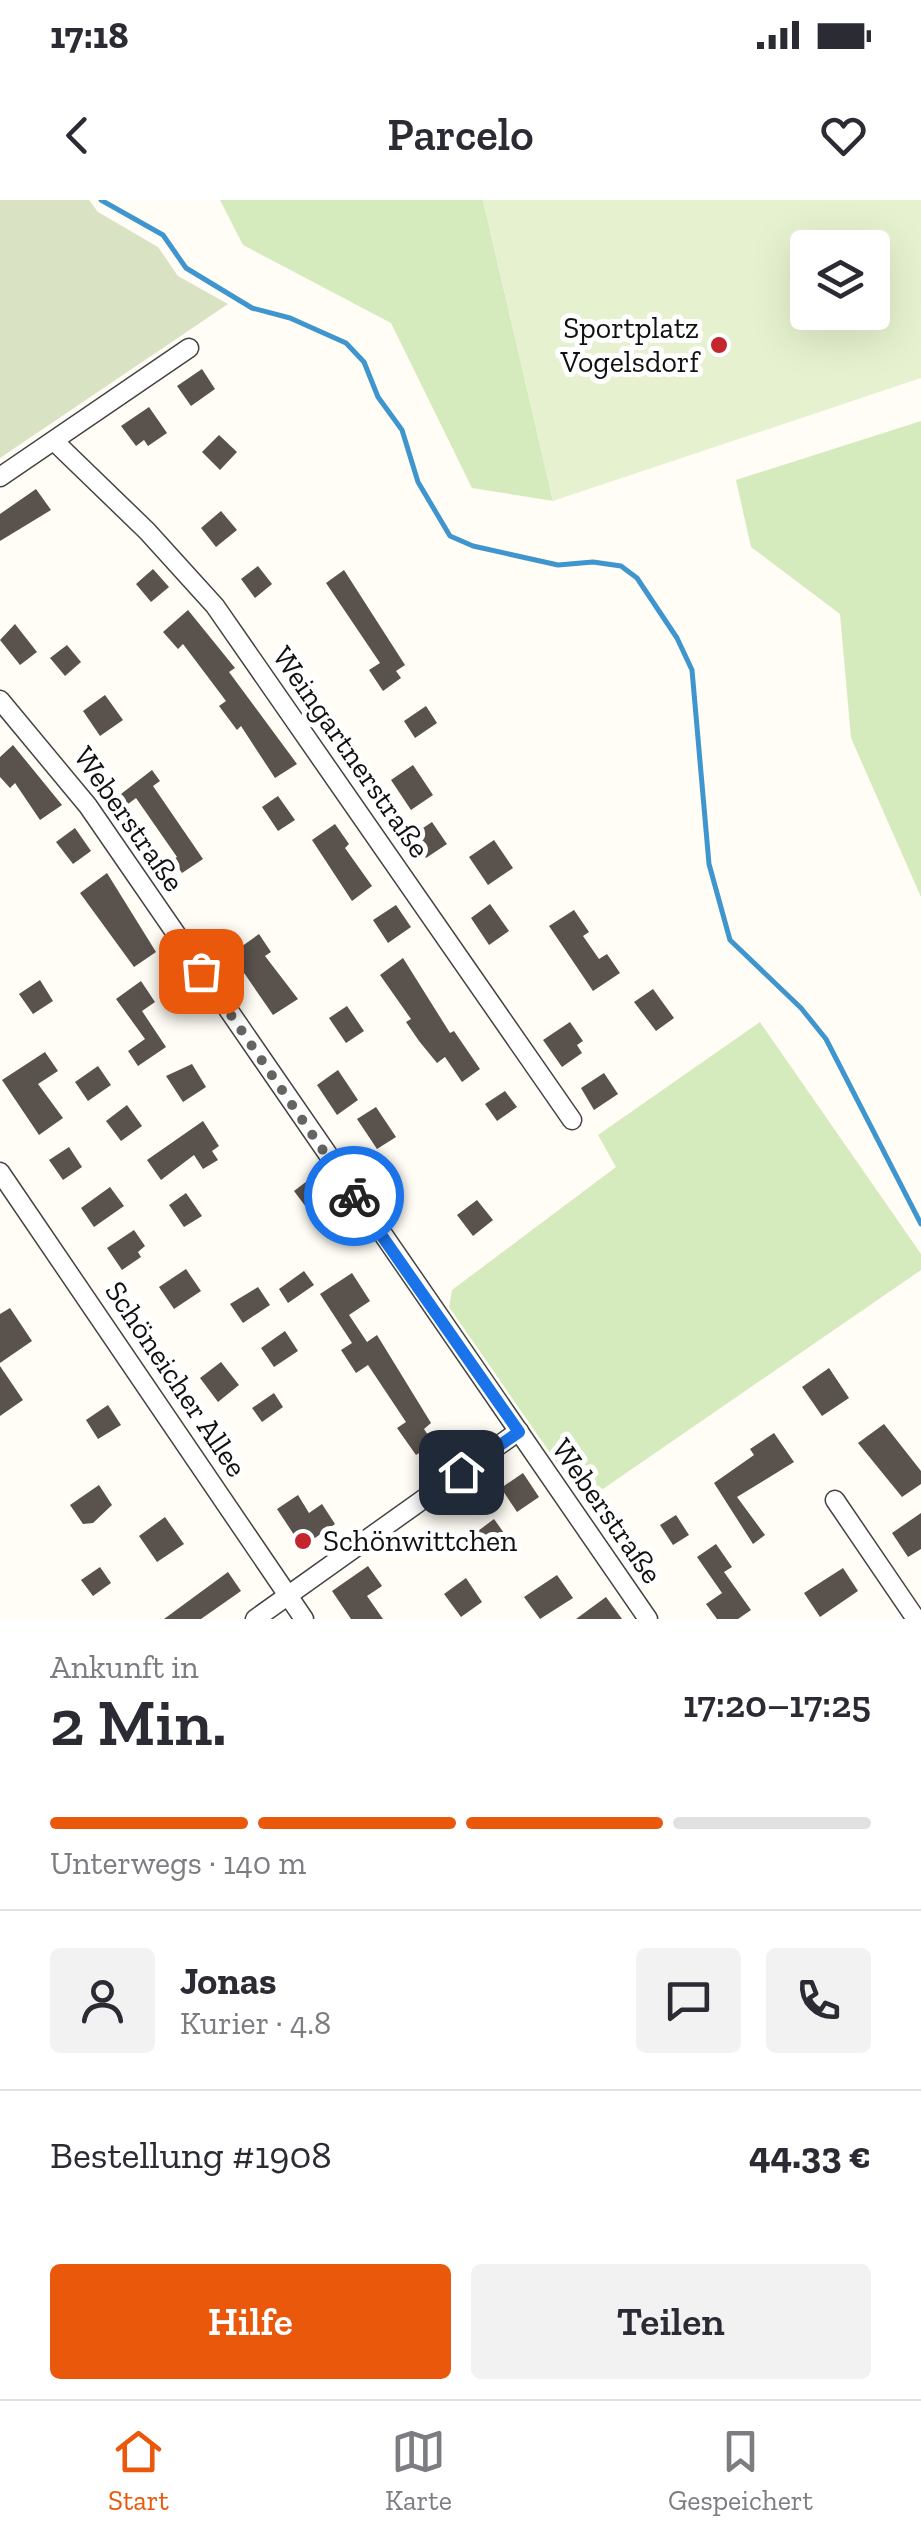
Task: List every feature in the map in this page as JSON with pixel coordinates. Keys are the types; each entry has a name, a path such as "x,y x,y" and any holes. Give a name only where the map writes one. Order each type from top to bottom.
{"street":[{"path":"0,477 189,348"},
{"name":"Weingartnerstraße","path":"54,441 148,531 215,606 572,1120"},
{"name":"Weberstraße","path":"0,700 88,806 648,1619"},
{"name":"Schöneicher Allee","path":"0,1172 304,1619"},
{"path":"255,1619 519,1432"},
{"path":"835,1500 916,1619"}],"green space":[{"path":"0,200 89,200 98,212 158,247 178,276 228,304 0,458"},
{"path":"220,200 483,200 553,501 472,488 391,323 243,245"},
{"name":"Sportplatz Vogelsdorf","path":"483,200 921,200 921,378 553,501"},
{"path":"921,421 921,897 851,738 840,614 751,547 736,480"},
{"path":"760,1022 921,1254 921,1270 584,1502 449,1307 452,1290 616,1167 598,1135"}],"building":[{"path":"202,369 215,389 191,406 177,386"},
{"path":"149,407 167,433 148,446 144,440 136,446 121,426"},
{"path":"219,435 237,452 220,470 202,452"},
{"path":"36,489 51,510 0,541 0,514"},
{"path":"221,511 237,530 216,547 201,528"},
{"path":"258,566 272,584 255,598 241,579"},
{"path":"153,569 169,587 151,602 136,584"},
{"path":"344,570 405,665 396,671 401,678 383,691 369,670 380,663 326,583"},
{"path":"188,610 235,668 229,672 297,764 275,778 241,726 237,730 219,706 226,701 183,644 178,649 163,632"},
{"path":"15,624 37,652 20,665 0,640"},
{"path":"67,645 81,662 65,676 50,658"},
{"path":"105,695 123,720 100,736 83,711"},
{"path":"426,706 437,723 415,738 404,721"},
{"path":"13,745 62,805 40,820 15,783 10,788 0,777 0,757"},
{"path":"413,765 433,795 411,810 391,780"},
{"path":"152,770 160,781 153,786 203,859 182,873 173,860 177,857 136,798 128,804 121,794"},
{"path":"278,796 295,820 278,831 262,807"},
{"path":"432,822 447,844 426,858 411,836"},
{"path":"335,824 349,844 345,848 372,886 352,901 312,840"},
{"path":"75,828 91,851 73,864 56,842"},
{"path":"494,840 513,868 488,885 469,857"},
{"path":"107,873 156,952 134,967 80,893"},
{"path":"490,904 509,931 489,945 471,918"},
{"path":"396,905 411,927 388,943 373,920"},
{"path":"574,910 589,932 583,936 599,959 607,954 620,973 593,991 549,926"},
{"path":"259,934 271,952 265,956 298,999 273,1015 231,954"},
{"path":"403,958 450,1033 454,1031 480,1069 462,1082 445,1057 437,1063 419,1041 406,1022 411,1019 380,975"},
{"path":"40,980 53,1001 33,1014 19,994"},
{"path":"141,981 155,1002 142,1011 166,1047 138,1066 128,1051 145,1039 116,999"},
{"path":"653,989 674,1018 656,1031 634,1002"},
{"path":"347,1006 364,1031 346,1043 329,1018"},
{"path":"570,1022 583,1041 577,1045 582,1053 562,1067 543,1040"},
{"path":"45,1052 58,1071 38,1084 63,1118 39,1135 2,1080"},
{"path":"192,1064 206,1087 183,1102 166,1076"},
{"path":"98,1066 111,1085 88,1101 75,1082"},
{"path":"338,1070 358,1100 337,1115 317,1085"},
{"path":"604,1073 618,1094 594,1110 581,1088"},
{"path":"505,1091 517,1107 497,1121 485,1104"},
{"path":"127,1105 142,1126 121,1141 106,1121"},
{"path":"376,1107 396,1137 377,1149 357,1119"},
{"path":"203,1121 219,1146 212,1151 218,1160 203,1169 194,1155 161,1180 147,1160"},
{"path":"69,1147 82,1167 63,1180 49,1160"},
{"path":"315,1175 330,1195 309,1211 294,1191"},
{"path":"110,1187 124,1206 94,1227 81,1208"},
{"path":"186,1193 202,1216 184,1227 169,1205"},
{"path":"477,1200 493,1220 473,1236 457,1215"},
{"path":"134,1230 145,1246 138,1252 141,1257 122,1270 107,1248"},
{"path":"186,1269 201,1291 174,1309 159,1287"},
{"path":"304,1271 314,1285 288,1303 279,1289"},
{"path":"352,1273 370,1301 349,1315 367,1342 377,1335 431,1423 424,1429 434,1444 416,1455 397,1428 406,1422 368,1365 356,1373 341,1350 352,1343 320,1294"},
{"path":"258,1287 270,1305 243,1323 230,1304"},
{"path":"10,1308 32,1341 0,1363 0,1314"},
{"path":"285,1331 298,1351 274,1367 261,1348"},
{"path":"221,1362 239,1385 218,1402 200,1378"},
{"path":"0,1366 23,1400 0,1416"},
{"path":"829,1368 849,1398 822,1416 802,1387"},
{"path":"274,1393 283,1407 262,1422 252,1408"},
{"path":"108,1405 121,1425 98,1439 86,1420"},
{"path":"884,1424 921,1471 921,1484 902,1497 858,1443"},
{"path":"774,1433 794,1462 737,1497 765,1535 753,1544 714,1483 754,1455 750,1449"},
{"path":"523,1473 539,1497 517,1512 501,1488"},
{"path":"99,1485 112,1505 93,1523 83,1524 70,1505"},
{"path":"298,1495 309,1513 322,1504 335,1524 302,1547 277,1509"},
{"path":"921,1513 921,1549 908,1557 892,1533"},
{"path":"676,1515 689,1535 673,1545 660,1525"},
{"path":"165,1517 184,1544 157,1562 139,1536"},
{"path":"494,1519 509,1540 493,1552 478,1531"},
{"path":"716,1544 732,1567 724,1572 751,1610 738,1619 717,1619 706,1604 722,1593 697,1557"},
{"path":"368,1566 382,1586 367,1596 383,1619 351,1619 332,1591"},
{"path":"100,1567 111,1583 93,1596 81,1580"},
{"path":"843,1568 858,1591 820,1617 804,1593"},
{"path":"228,1572 241,1591 201,1619 164,1619"},
{"path":"557,1575 573,1598 540,1619 524,1597"},
{"path":"466,1578 482,1602 461,1617 444,1594"},
{"path":"606,1597 622,1619 576,1619"}],"waterway":[{"path":"101,200 163,235 186,268 252,308 290,318 346,343 364,362 378,397 402,430 418,482 450,536 473,546 558,565 593,562 621,566 637,578 677,638 692,670 709,864 730,940 801,1008 826,1039 921,1224"}],"way so far":[{"path":"201,971 354,1196"}],"place":[{"name":"Sportplatz Vogelsdorf","path":"719,345"},
{"name":"Schönwittchen","path":"303,1541"}],"route":[{"path":"354,1196 519,1432 461,1472"}]}
